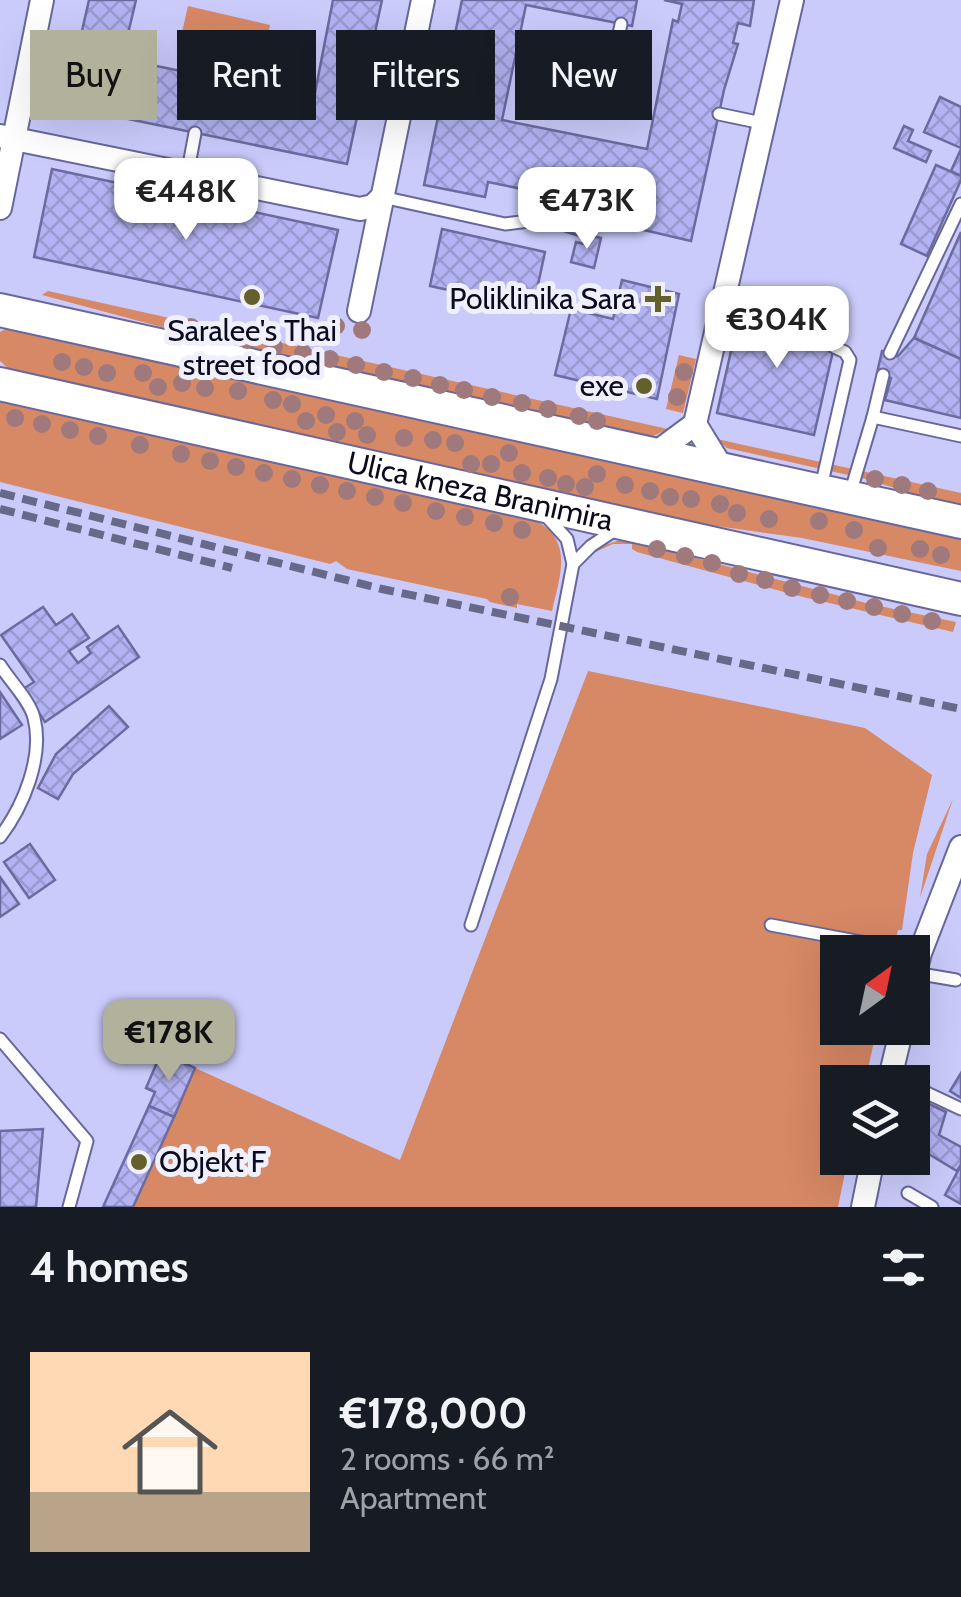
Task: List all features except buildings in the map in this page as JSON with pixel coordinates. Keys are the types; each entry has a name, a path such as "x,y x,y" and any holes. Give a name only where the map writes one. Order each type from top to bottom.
{"main road":[{"path":"0,310 961,522"},
{"name":"Ulica kneza Branimira","path":"8,382 961,599"}],"street":[{"path":"0,208 8,137 42,0"},
{"path":"416,30 422,0"},
{"path":"653,455 695,424 724,322 762,123 792,0"},
{"path":"360,311 398,120"},
{"path":"8,137 185,186 360,209 373,206 382,197"},
{"path":"695,424 724,471"},
{"path":"929,935 961,846"},
{"path":"863,1207 870,1175"}],"lane":[{"path":"620,30 621,24"},
{"path":"719,114 762,123"},
{"path":"185,186 195,133"},
{"path":"382,197 505,224 530,221 564,209 592,214"},
{"path":"890,353 961,204"},
{"path":"834,347 845,352 850,360 834,494"},
{"path":"834,494 873,418 884,375"},
{"path":"873,418 961,436"},
{"path":"471,925 551,680 574,564 560,528 531,504"},
{"path":"574,564 591,546 625,525"},
{"path":"0,666 34,717 35,752 16,816 0,836"},
{"path":"771,925 820,940"},
{"path":"930,974 956,980"},
{"path":"1,1042 88,1141 69,1207"},
{"path":"930,1095 961,1110"},
{"path":"908,1193 931,1207"}],"shaded area":[{"path":"188,6 270,25 269,30 182,30"},
{"path":"48,291 668,429 651,437 296,363 42,295"},
{"path":"9,327 961,538 961,571 802,538 688,522 11,371 0,361 0,332"},
{"path":"679,355 696,359 683,413 666,409"},
{"path":"0,400 535,520 547,528 560,549 552,611 517,604 517,608 347,569 336,561 330,564 0,482"},
{"path":"717,439 961,493 961,509 866,479 727,448"},
{"path":"623,539 870,604 956,622 953,632 795,595 637,552 632,544 613,544 593,553"},
{"path":"588,671 865,728 932,775 913,853 902,930 897,935 820,935 820,1045 873,1045 869,1065 820,1065 820,1175 845,1175 838,1207 133,1207 195,1068 400,1160"},
{"path":"953,799 920,898 927,854"}],"railway":[{"path":"0,493 382,589 961,709"},
{"path":"0,509 232,568"}],"place":[{"name":"Saralee's Thai street food","path":"252,297"},
{"name":"Poliklinika Sara","path":"658,299"},
{"name":"exe","path":"644,386"},
{"name":"Objekt F","path":"139,1162"}]}
